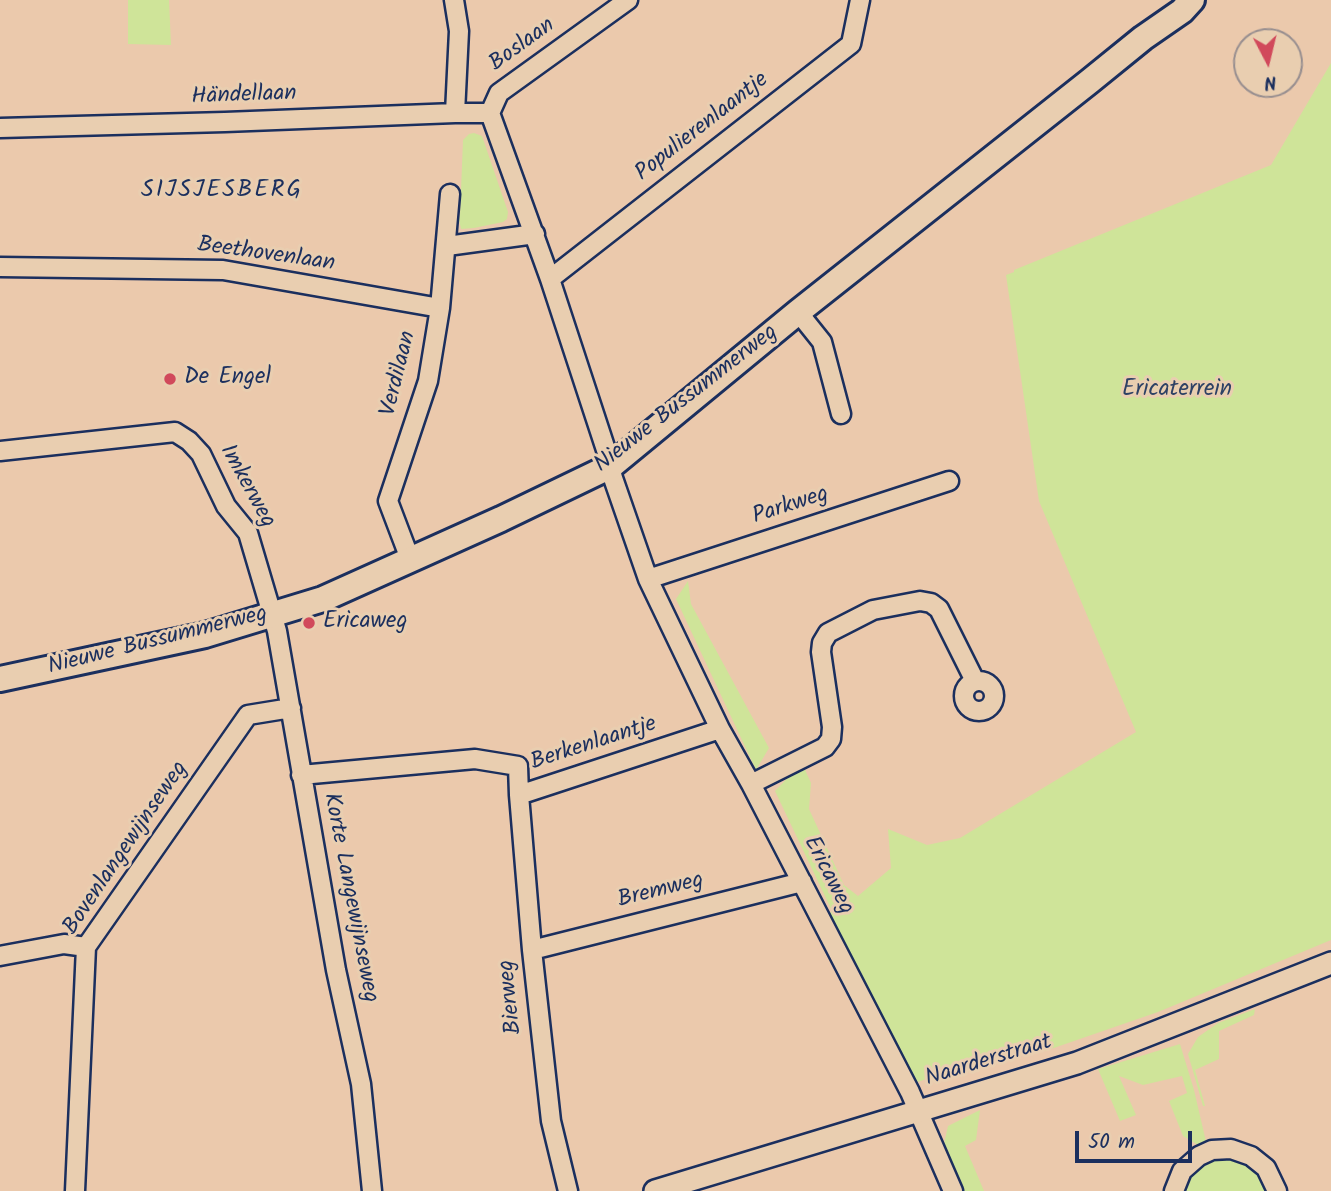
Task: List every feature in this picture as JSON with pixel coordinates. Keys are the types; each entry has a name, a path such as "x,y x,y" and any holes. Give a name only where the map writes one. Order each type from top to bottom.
{"main road":[{"name":"Nieuwe Bussummerweg","path":"1143,38 1170,0"},
{"name":"Nieuwe Bussummerweg","path":"0,679 205,635 323,599 611,466 798,312 1050,123 1143,38 1182,11 1192,0"}],"street":[{"path":"454,0 459,31 455,113"},
{"name":"Boslaan","path":"490,113 499,93 628,0"},
{"name":"Populierenlaantje","path":"550,279 851,44 860,0"},
{"name":"Händellaan","path":"0,128 490,113"},
{"name":"Ericaweg","path":"490,113 535,234 648,579 720,730 802,882 918,1111 953,1191"},
{"name":"Verdilaan","path":"410,559 388,501 428,381 440,308 450,194"},
{"path":"447,246 535,234"},
{"name":"Beethovenlaan","path":"0,267 223,270 440,308"},
{"path":"798,312 822,342 841,414"},
{"name":"Imkerweg","path":"0,452 176,432 189,440 201,454 226,506 247,533 272,615"},
{"name":"Parkweg","path":"648,579 949,481"},
{"path":"751,784 825,747 831,738 832,727 821,652 822,642 828,633 873,610 920,601 931,603 939,609 975,681"},
{"name":"Korte Langewijnseweg","path":"272,615 291,708 336,970 360,1084 372,1191"},
{"name":"Bovenlangewijnseweg","path":"75,1191 86,947 248,715 291,708"},
{"name":"Berkenlaantje","path":"301,775 475,759 518,766 519,795 720,730"},
{"name":"Bierweg","path":"519,795 532,950 551,1121 568,1191"},
{"name":"Bremweg","path":"532,950 802,882"},
{"path":"0,956 64,944 86,947"},
{"name":"Naarderstraat","path":"655,1191 1077,1063 1331,963"},
{"path":"1174,1191 1182,1171 1199,1156 1212,1150 1231,1149 1251,1156 1266,1168 1277,1191"}],"green space":[{"path":"128,0 169,0 171,45 128,44"},
{"name":"Ericaterrein","path":"1331,63 1331,940 1158,1012 1045,1051 1042,1039 909,1085 905,1082 830,913 832,911 775,791 802,763 811,783 809,809 844,885 858,896 891,868 888,829 927,845 960,838 1136,732 1039,501 1006,275 1271,165"},
{"path":"474,133 482,136 508,212 507,219 503,222 461,229 459,220 463,140"},
{"path":"688,581 691,604 769,748 756,770 676,599"},
{"path":"1255,1009 1254,1015 1219,1031 1219,1059 1195,1070 1203,1106 1188,1054 1198,1037 1218,1023"},
{"path":"1180,1044 1207,1146 1203,1148 1183,1136 1169,1101 1187,1093 1182,1076 1143,1085 1119,1076 1136,1115 1120,1121 1098,1069"},
{"path":"980,1110 976,1140 965,1146 984,1191 963,1191 943,1148 948,1126"},
{"path":"1221,1154 1246,1160 1267,1180 1271,1191 1179,1191 1195,1166"}],"place":[{"name":"De Engel","path":"170,379"},
{"name":"Ericaweg","path":"309,623"}],"district":[{"name":"SIJSJESBERG","path":"222,192"}]}
